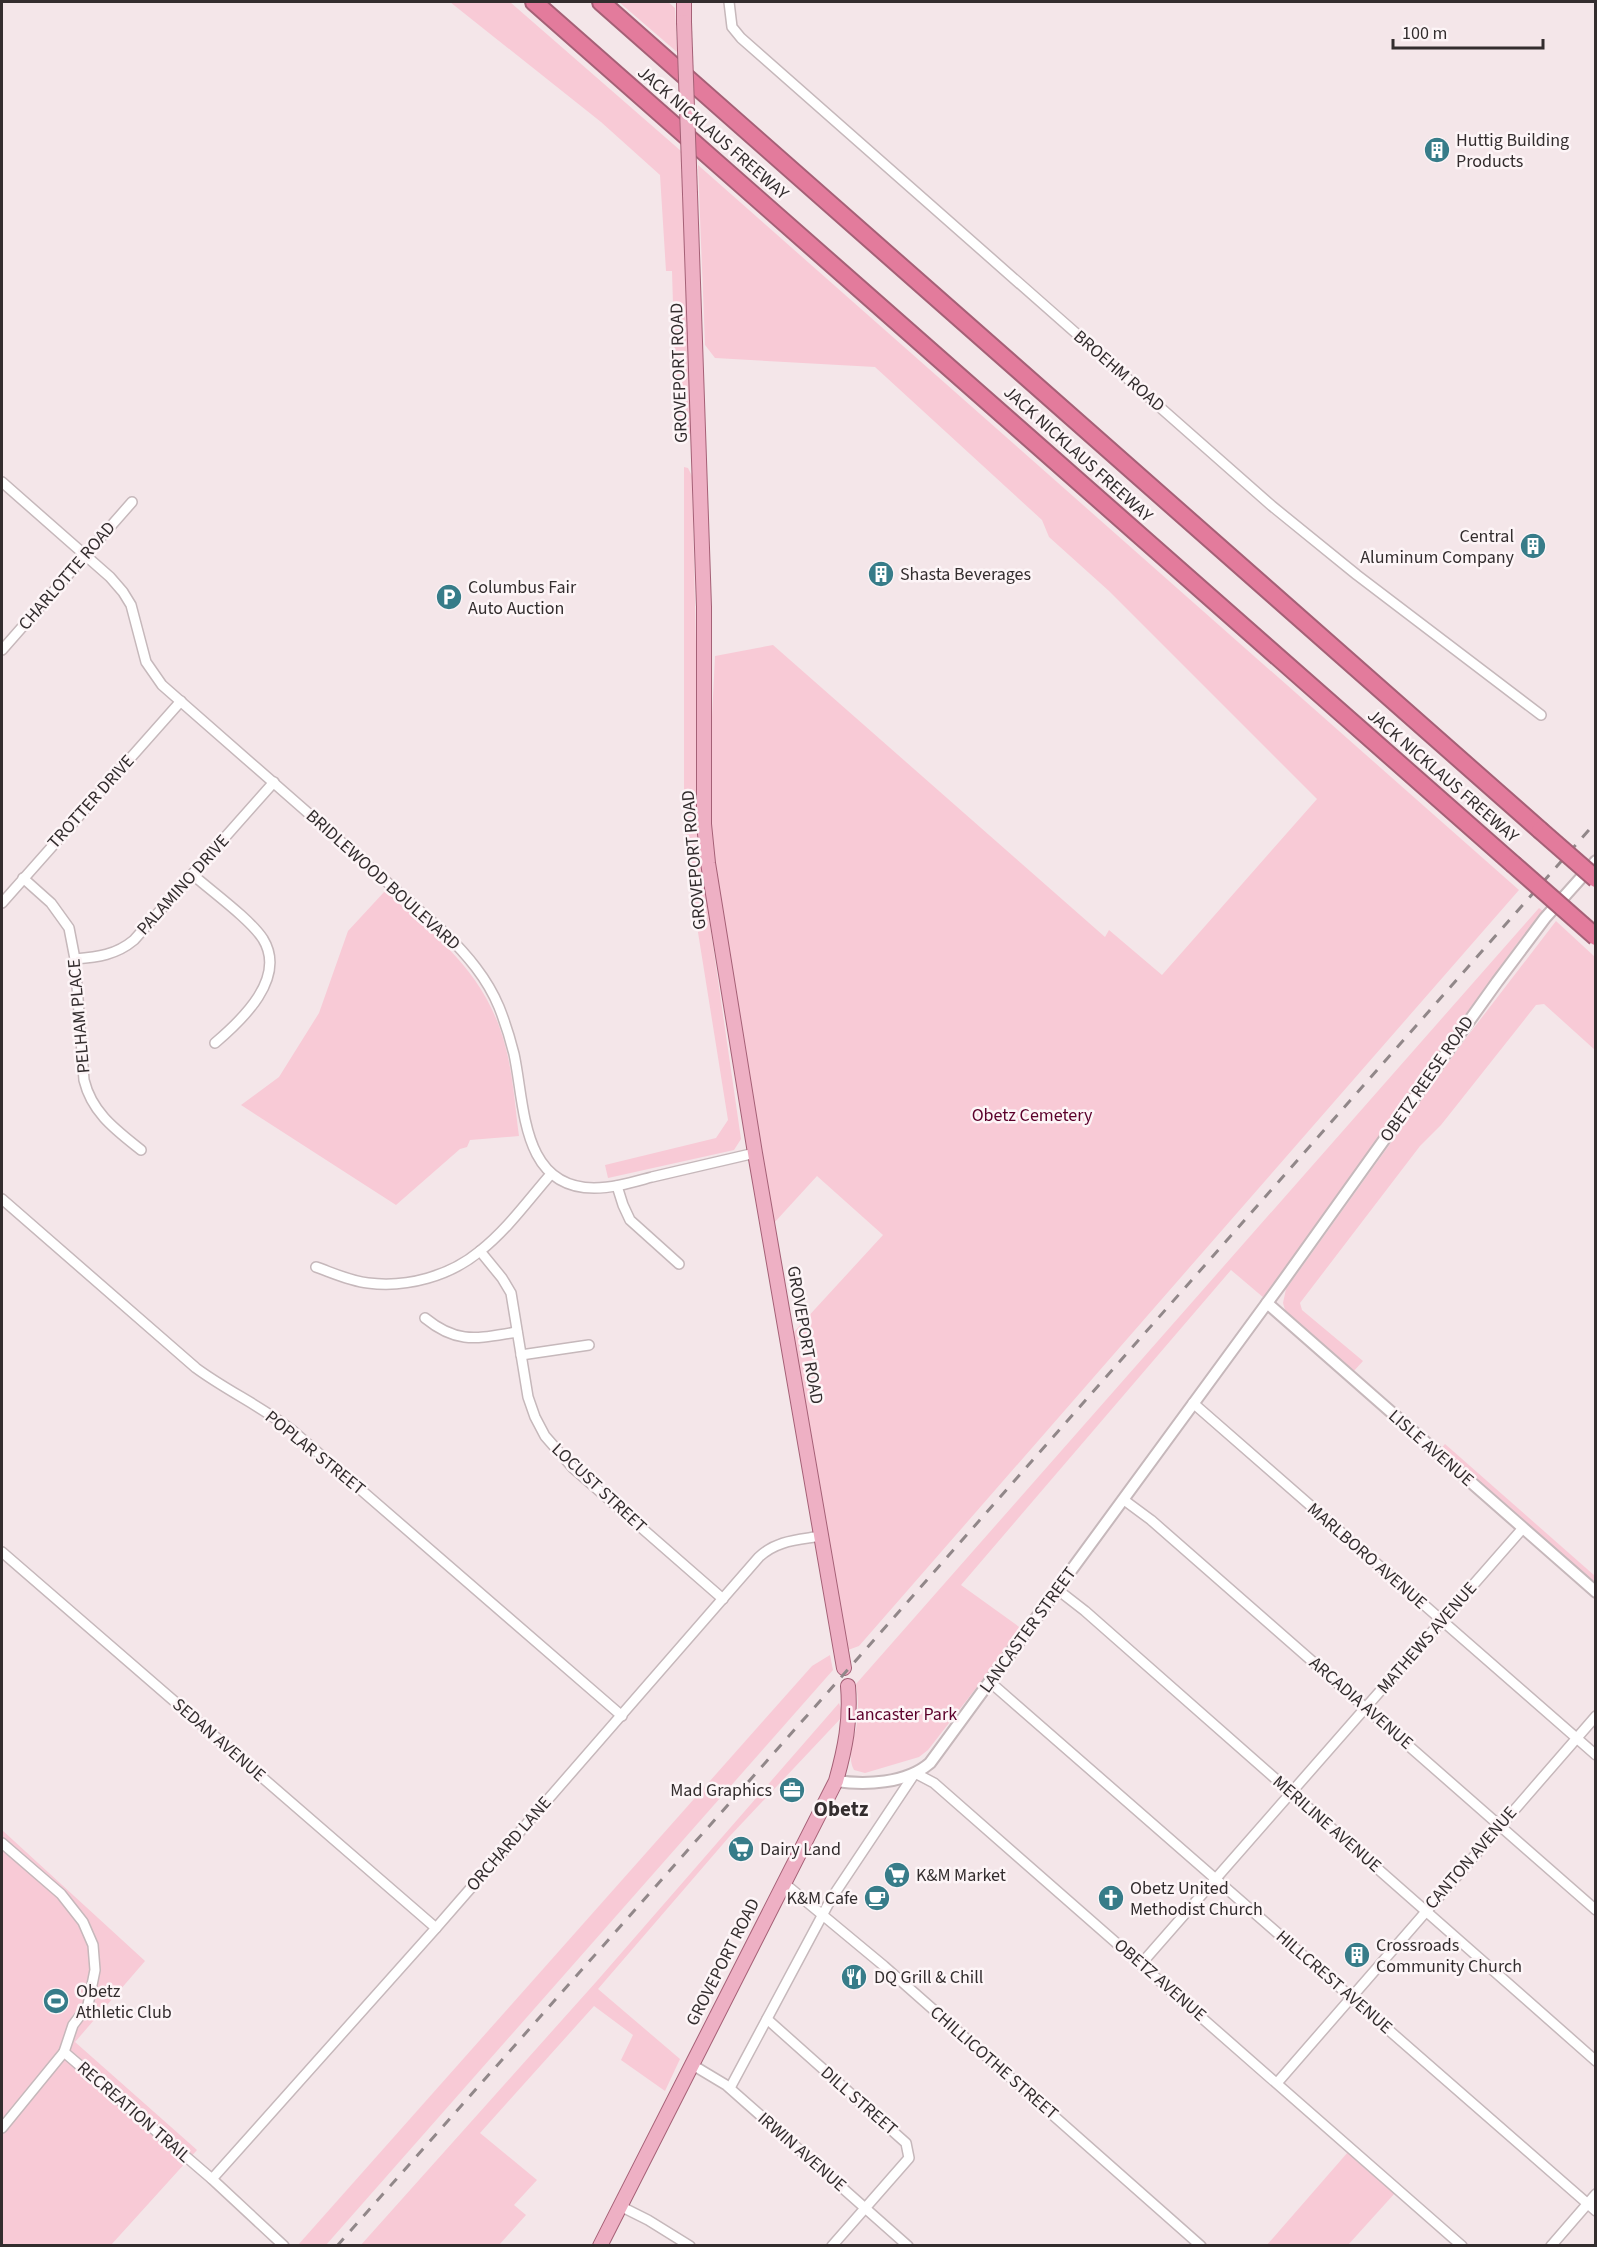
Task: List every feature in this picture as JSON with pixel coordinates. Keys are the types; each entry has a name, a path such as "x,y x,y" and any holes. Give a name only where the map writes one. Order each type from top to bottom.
{"highway":[{"name":"JACK NICKLAUS FREEWAY","path":"534,2 1596,937"},
{"name":"JACK NICKLAUS FREEWAY","path":"601,2 1596,879"}],"main road":[{"name":"GROVEPORT ROAD","path":"684,2 704,607 705,824 721,949 754,1153 844,1668"},
{"name":"GROVEPORT ROAD","path":"600,2246 836,1781 849,1728 848,1686"}],"street":[{"name":"BROEHM ROAD","path":"729,2 732,27 741,38 1272,506 1357,575 1541,715"},
{"name":"BRIDLEWOOD BOULEVARD","path":"2,482 85,555 123,592 138,624 146,662 162,685 445,933 478,969 498,1004 505,1024 514,1053 532,1145 543,1165 563,1181 577,1187 592,1188 617,1185 754,1153"},
{"name":"CHARLOTTE ROAD","path":"2,650 132,502"},
{"name":"TROTTER DRIVE","path":"2,903 181,701"},
{"name":"PALAMINO DRIVE","path":"75,959 107,955 126,946 274,782"},
{"name":"OBETZ REESE ROAD","path":"1267,1303 1497,982 1545,918 1596,861"},
{"path":"192,874 255,929 267,946 270,957 270,967 264,987 240,1022 216,1043"},
{"name":"PELHAM PLACE","path":"23,878 51,903 65,920 72,938 84,1080 87,1092 99,1114 141,1150"},
{"path":"316,1267 368,1283 405,1283 437,1275 468,1261 480,1251 552,1173"},
{"path":"617,1185 630,1220 679,1264"},
{"name":"POPLAR STREET","path":"2,1199 196,1368 218,1384 278,1419 293,1431 622,1716"},
{"name":"LOCUST STREET","path":"480,1251 511,1293 528,1397 545,1436 573,1468 723,1599"},
{"name":"LANCASTER STREET","path":"730,2088 822,1915 915,1773 933,1759 1267,1303"},
{"name":"LISLE AVENUE","path":"1267,1303 1596,1592"},
{"path":"425,1318 449,1334 463,1337 478,1338 517,1332"},
{"path":"521,1355 589,1345"},
{"name":"MARLBORO AVENUE","path":"1193,1403 1596,1755"},
{"name":"ARCADIA AVENUE","path":"1124,1500 1151,1520 1596,1910"},
{"name":"MATHEWS AVENUE","path":"1141,1964 1523,1528"},
{"name":"ORCHARD LANE","path":"212,2179 436,1928 769,1548 781,1542 822,1536"},
{"name":"SEDAN AVENUE","path":"2,1552 436,1928"},
{"name":"MERILINE AVENUE","path":"1058,1590 1085,1611 1596,2061"},
{"name":"HILLCREST AVENUE","path":"990,1682 1596,2211"},
{"name":"CANTON AVENUE","path":"1277,2082 1596,1716"},
{"path":"836,1781 870,1784 915,1773"},
{"name":"OBETZ AVENUE","path":"915,1773 934,1783 1462,2246"},
{"name":"RECREATION TRAIL","path":"2,1843 61,1894 83,1922 93,1945 95,1970 88,2005 74,2025 64,2052 212,2179 284,2246"},
{"name":"CHILLICOTHE STREET","path":"784,1883 895,1976 1201,2246"},
{"name":"DILL STREET","path":"766,2019 906,2143 909,2158 832,2246"},
{"path":"2,2128 64,2052"},
{"name":"IRWIN AVENUE","path":"691,2064 730,2088 909,2246"},
{"path":"1551,2246 1596,2194"},
{"path":"620,2206 690,2246"}],"green space":[{"path":"450,2 510,2 681,151 691,431 688,437 677,440 672,271 666,271 660,175 601,122"},
{"path":"619,2 668,2 675,8 677,52"},
{"name":"Obetz Cemetery","path":"698,165 1519,890 859,1646 848,1650 793,1333 883,1235 817,1176 774,1223 714,867 709,778 715,656 773,645 1105,937 1109,930 1162,975 1317,799 1109,591 1049,537 1042,520 875,367 715,358 705,345"},
{"path":"684,467 688,468 692,476 701,857 741,1139 734,1150 608,1178 605,1165 716,1138 728,1120 689,876 684,820"},
{"path":"385,891 441,941 473,977 486,997 497,1020 508,1056 519,1136 470,1140 467,1147 460,1149 396,1205 241,1105 279,1077 319,1013 348,931"},
{"name":"Lancaster Park","path":"1539,908 1543,911 1516,945 1264,1298 1231,1270 961,1585 1022,1629 928,1750 919,1757 865,1773 854,1770 851,1752 858,1718 856,1684"},
{"path":"1556,921 1595,957 1595,1050 1544,1004 1536,1005 1441,1125 1420,1146 1300,1303 1302,1310 1363,1361 1352,1373 1286,1313 1283,1303 1286,1289 1463,1042"},
{"path":"1445,1444 1595,1576 1595,1588 1440,1450"},
{"path":"830,1655 833,1670 326,2245 298,2245 812,1666"},
{"path":"839,1703 843,1716 729,1837 598,1989 680,2059 665,2091 621,2060 633,2035 594,2006 480,2133 537,2180 514,2205 526,2215 499,2245 360,2246 596,1982"},
{"name":"Obetz Athletic Club","path":"2,1830 145,1961 75,2042 197,2150 111,2245 2,2245"},
{"path":"1348,2152 1395,2193 1348,2245 1266,2246"}],"railway":[{"path":"337,2246 1596,822"}],"place":[{"name":"Huttig Building Products","path":"1437,150"},
{"name":"Central Aluminum Company","path":"1533,546"},
{"name":"Shasta Beverages","path":"881,574"},
{"name":"Columbus Fair Auto Auction","path":"449,597"},
{"name":"Mad Graphics","path":"792,1790"},
{"name":"Dairy Land","path":"741,1849"},
{"name":"K&M Market","path":"897,1875"},
{"name":"K&M Cafe","path":"877,1898"},
{"name":"Obetz United Methodist Church","path":"1111,1898"},
{"name":"Crossroads Community Church","path":"1357,1955"},
{"name":"DQ Grill & Chill","path":"854,1977"},
{"name":"Obetz Athletic Club","path":"56,2001"}],"district":[{"name":"Obetz","path":"841,1809"}]}
